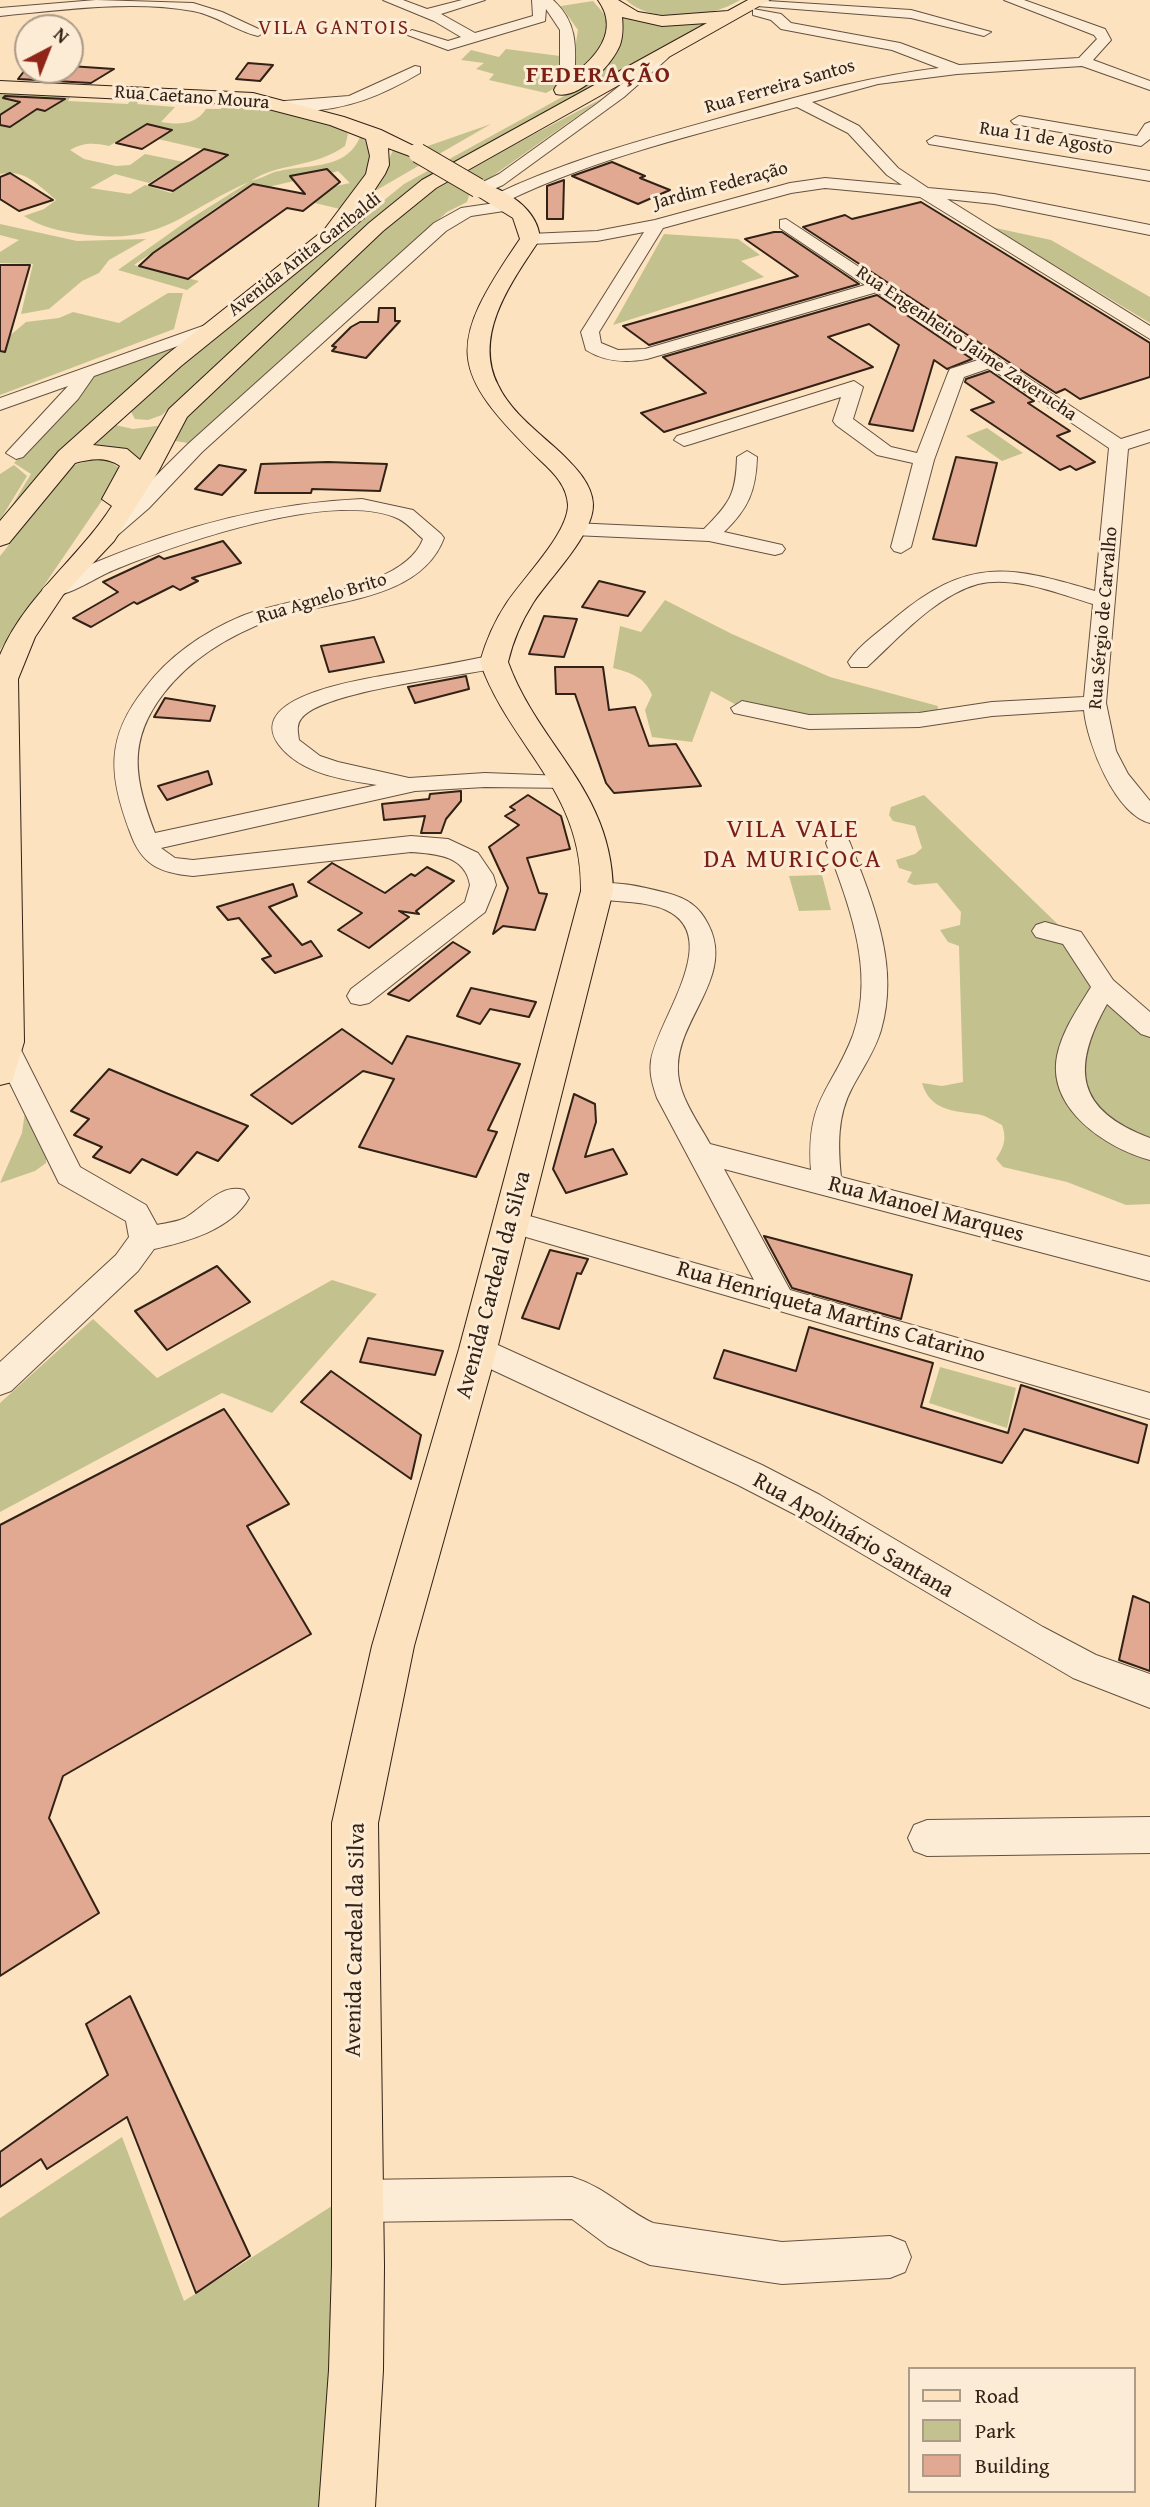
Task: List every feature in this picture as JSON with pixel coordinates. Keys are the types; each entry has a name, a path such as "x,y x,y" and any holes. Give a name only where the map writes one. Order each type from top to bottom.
{"main road":[{"name":"Avenida Anita Garibaldi","path":"0,538 66,458 214,327 398,183 566,88 596,66 610,49 616,32 609,2"},
{"name":"Avenida Anita Garibaldi","path":"609,2 633,15 659,20 691,20 749,6"},
{"name":"Avenida Anita Garibaldi","path":"3,1062 4,679 21,637 53,590 105,536 159,421 418,191 465,163 604,97 663,55 749,6"},
{"name":"Rua Caetano Moura","path":"0,87 138,89 236,97 285,106 374,134 418,153 490,195"},
{"path":"327,238 375,175 380,155 374,134"},
{"path":"490,195 527,219 530,239 490,302 483,323 479,366 486,385 496,398 574,481 580,496 580,512 573,529 510,617 494,662"},
{"path":"119,409 129,420 159,421"},
{"path":"53,590 132,468 129,460 116,454 90,453 66,458"},
{"name":"Avenida Cardeal da Silva","path":"347,2507 356,2370 358,2201 354,2007 355,1823 393,1646 478,1349 597,891 598,866 594,842 564,783 494,662"}],"street":[{"path":"390,0 452,45 540,18 539,0"},
{"path":"421,24 478,0"},
{"path":"545,0 563,18 570,33 566,88"},
{"path":"1011,0 1100,32 1104,40 1083,62"},
{"path":"0,12 101,2 197,4 258,32"},
{"path":"749,6 911,14 984,32"},
{"path":"749,6 770,14 789,27 895,46 957,70"},
{"path":"421,24 471,40"},
{"name":"Rua Ferreira Santos","path":"490,195 584,162 877,80 957,70 1083,62 1150,86"},
{"path":"285,106 323,107 348,103 376,92 415,69"},
{"name":"Avenida Anita Garibaldi","path":"105,536 142,505 195,448 440,227 490,195 531,156 604,97"},
{"path":"796,101 859,134 883,164 922,192 1150,334"},
{"path":"1019,121 1141,141 1150,127"},
{"name":"Rua 11 de Agosto","path":"935,141 1150,176"},
{"name":"Jardim Federação","path":"530,239 597,236 657,225 809,184 843,183 994,199 1080,215"},
{"path":"1080,215 1150,230"},
{"path":"1080,215 1150,245"},
{"name":"Rua Engenheiro Jaime Zaverucha","path":"786,224 1119,446"},
{"path":"657,225 590,332 592,346 601,352 620,357 647,354 880,286"},
{"path":"0,404 214,327"},
{"path":"901,547 924,460 957,373 993,361"},
{"path":"16,453 71,395 88,372"},
{"path":"684,440 854,387 843,421"},
{"path":"42,388 71,395"},
{"path":"783,409 843,421 884,452 924,460"},
{"path":"159,421 175,442 195,448"},
{"path":"1119,446 1150,436"},
{"name":"Rua Sérgio de Carvalho","path":"1119,446 1095,702 1099,743 1111,769 1128,793 1150,815"},
{"path":"709,535 743,500 747,485 747,457"},
{"name":"Rua Agnelo Brito","path":"53,590 104,564 177,536 278,512 363,506 405,513 428,527 434,538 424,558 394,578 364,590 251,619 210,642 170,672 140,711 125,754 125,777 146,843"},
{"path":"573,529 709,535 775,549"},
{"name":"Rua Agnelo Brito","path":"105,536 145,539 177,536"},
{"path":"859,662 916,613 974,578 1044,584 1105,601"},
{"path":"415,784 335,769 313,762 289,741 286,729 291,716 302,705 336,692 494,662"},
{"path":"742,708 809,722 919,720 992,709 1095,702"},
{"path":"360,996 454,926 476,906 484,885 481,875 469,859 448,848 411,844 193,868 170,867 153,857 146,843 415,784 485,780 564,783"},
{"path":"827,1185 826,1119 868,1029 876,984 864,921 838,844"},
{"path":"597,891 674,904 690,915 700,934 701,967 696,985 669,1042 664,1078 671,1098 779,1298"},
{"path":"1045,931 1072,938 1104,987 1150,1027"},
{"path":"1104,987 1072,1043 1069,1076 1073,1090 1091,1114 1124,1138 1150,1149"},
{"path":"0,1382 127,1263 144,1239 143,1225 136,1213 69,1175 3,1062"},
{"name":"Rua Manoel Marques","path":"701,1152 1150,1269"},
{"path":"144,1239 191,1229 234,1198"},
{"name":"Rua Henriqueta Martins Catarino","path":"512,1222 1150,1406"},
{"name":"Rua Apolinário Santana","path":"478,1349 808,1504 988,1615 1085,1667 1150,1691"},
{"path":"927,1838 1150,1835"},
{"path":"358,2201 572,2198 588,2203 623,2231 650,2244 782,2263 890,2257"}],"green space":[{"path":"626,0 740,0 698,15 666,16 637,8"},
{"path":"593,1 605,17 607,27 599,50 588,63 576,71 572,67 578,30 561,6"},
{"path":"622,16 664,25 711,22 412,187 162,415 148,420 135,419 129,408 404,184 564,96 602,69"},
{"path":"506,49 560,56 560,85 546,93 489,80 494,74 476,69 484,63 461,60 471,50 499,57"},
{"path":"0,90 72,94 68,101 128,104 133,95 141,98 137,104 175,107 161,122 174,123 192,121 206,109 221,109 223,103 173,102 159,99 249,102 341,128 348,134 345,146 333,153 272,171 251,181 284,170 333,162 353,148 360,137 379,150 377,163 344,210 315,203 319,199 298,194 350,183 338,171 331,173 327,169 290,176 294,181 268,187 253,184 231,197 242,201 232,208 220,205 200,219 210,223 200,230 189,227 167,242 165,253 156,250 134,265 199,281 187,290 118,270 187,221 249,182 152,231 108,236 65,231 30,220 24,216 44,209 56,200 24,176 0,174","holes":["147,124 170,129 158,139 227,155 171,193 145,185 130,194 90,188 115,174 149,183 184,162 145,154 130,165 116,166 84,159 70,150 89,144 109,146"]},
{"path":"603,98 470,192 467,202 447,212 205,431 188,443 175,441 172,433 182,416 365,246 445,181"},
{"path":"491,124 375,191 393,150 425,147"},
{"path":"0,224 77,241 146,239 109,260 99,273 82,281 49,309 21,314 33,264 0,263 0,252 19,240 0,235"},
{"path":"991,227 1051,240 1150,297 1150,323"},
{"path":"664,234 738,239 760,255 741,261 764,277 613,325"},
{"path":"168,293 183,293 174,329 0,395 0,338 7,338 26,322 59,318 73,312 119,323"},
{"path":"185,341 5,517 31,474 14,463 94,376"},
{"path":"111,424 133,429 164,425 143,461 128,451 90,445"},
{"path":"987,428 1023,453 1002,461 966,436"},
{"path":"95,458 107,460 118,467 118,477 0,650 0,556 72,466"},
{"path":"14,465 27,476 0,520 0,474"},
{"path":"665,600 732,634 830,677 938,706 937,717 840,721 742,708 711,691 692,742 652,737 645,710 652,695 649,689 637,677 613,668 620,626 641,632"},
{"path":"924,795 1072,938 1150,1027 1150,1204 1126,1205 1067,1182 1003,1167 996,1159 1004,1143 1002,1125 983,1116 943,1108 930,1099 926,1092 922,1083 942,1086 963,1082 959,946 948,942 940,930 960,925 961,912 937,883 914,885 907,882 912,872 899,868 896,860 915,854 922,848 915,826 893,821 889,815 891,807"},
{"path":"822,875 831,910 799,911 789,876"},
{"path":"25,1112 46,1152 46,1163 35,1171 0,1183 22,1133"},
{"path":"332,1280 377,1294 272,1413 222,1393 0,1512 0,1403 93,1319 157,1378"},
{"path":"940,1367 1016,1388 1007,1428 929,1403"},
{"path":"122,2137 184,2301 338,2202 322,2507 0,2507 0,2218"}],"building":[{"path":"248,63 273,65 260,81 236,79"},
{"path":"84,67 114,69 91,83 84,83"},
{"path":"3,98 65,99 45,111 37,109 10,127 0,125 0,115 20,102"},
{"path":"147,124 172,130 142,149 116,143"},
{"path":"204,149 228,155 173,191 149,185"},
{"path":"612,162 645,176 640,178 670,190 638,204 572,176"},
{"path":"327,169 340,182 303,211 287,208 188,279 139,266 153,253 253,184 305,194 290,176"},
{"path":"10,173 53,200 19,211 0,199 0,177"},
{"path":"564,180 563,219 547,219 547,186"},
{"path":"921,202 1150,343 1150,377 1080,399 1065,389 1056,393 803,227 845,215 852,219"},
{"path":"782,232 859,284 649,345 623,326 798,276 745,239"},
{"path":"0,265 30,265 5,352 0,351"},
{"path":"877,295 972,359 947,369 934,360 913,431 869,424 899,345 869,324 828,337 873,367 664,432 641,413 706,393 663,357"},
{"path":"379,308 395,308 395,321 400,321 366,358 332,351 336,347 332,346 351,327 360,322 378,322"},
{"path":"990,371 1034,401 1028,403 1070,431 1057,436 1095,462 1076,470 1070,466 1060,470 971,410 994,402 965,382 966,379"},
{"path":"956,457 997,463 976,546 933,539"},
{"path":"261,464 387,464 380,491 312,489 311,493 255,493"},
{"path":"219,465 246,470 222,495 195,489"},
{"path":"223,541 241,563 192,578 198,581 180,590 173,586 137,604 134,602 91,627 73,618 118,592 103,582 159,556 164,559"},
{"path":"599,581 645,592 628,616 582,607"},
{"path":"544,616 577,619 564,657 529,654"},
{"path":"374,637 384,662 329,672 321,646"},
{"path":"555,667 603,667 609,710 635,707 649,746 676,744 701,786 614,793 606,783 575,694 556,694"},
{"path":"466,676 469,689 415,703 408,687"},
{"path":"165,698 215,706 210,721 154,717"},
{"path":"208,771 212,784 167,800 158,786"},
{"path":"461,791 461,801 446,819 441,833 421,833 425,816 384,820 382,804 429,799 430,794"},
{"path":"528,795 561,816 570,849 527,858 539,893 547,894 535,930 503,926 493,934 508,888 489,847 519,825 505,816 515,810 510,807"},
{"path":"332,863 385,893 411,874 415,876 427,867 454,881 416,911 419,914 399,911 409,917 369,948 338,930 362,913 308,882"},
{"path":"293,884 297,896 269,907 302,945 311,941 322,956 275,973 262,959 271,956 239,918 228,920 217,907"},
{"path":"453,942 470,952 409,1001 388,994"},
{"path":"471,988 536,1002 529,1017 490,1009 480,1024 457,1016"},
{"path":"342,1029 392,1064 407,1036 520,1064 488,1130 497,1132 476,1177 359,1147 394,1079 363,1071 292,1124 251,1095"},
{"path":"109,1069 248,1126 218,1161 197,1152 177,1175 142,1159 130,1173 93,1157 102,1147 74,1135 89,1119 71,1111"},
{"path":"574,1094 595,1104 596,1122 585,1157 613,1149 627,1174 566,1193 553,1169"},
{"path":"764,1236 912,1275 901,1319 792,1288"},
{"path":"550,1250 588,1259 581,1274 577,1273 559,1329 522,1318"},
{"path":"217,1266 250,1302 167,1350 135,1311"},
{"path":"809,1327 933,1363 921,1407 1008,1433 1021,1385 1147,1425 1138,1463 1024,1429 1002,1463 714,1378 724,1350 796,1371"},
{"path":"368,1338 443,1351 435,1375 360,1362"},
{"path":"331,1371 421,1435 411,1479 301,1402"},
{"path":"224,1409 289,1504 247,1526 311,1634 63,1776 49,1818 99,1913 0,1976 0,1525"},
{"path":"1133,1596 1150,1603 1150,1671 1119,1660"},
{"path":"130,1996 250,2256 196,2293 127,2117 47,2169 41,2159 0,2187 0,2152 108,2075 86,2024"}],"district":[{"name":"VILA GANTOIS","path":"334,29"},
{"name":"FEDERAÇÃO","path":"599,76"},
{"name":"VILA VALE DA MURIÇOCA","path":"793,845"}]}
